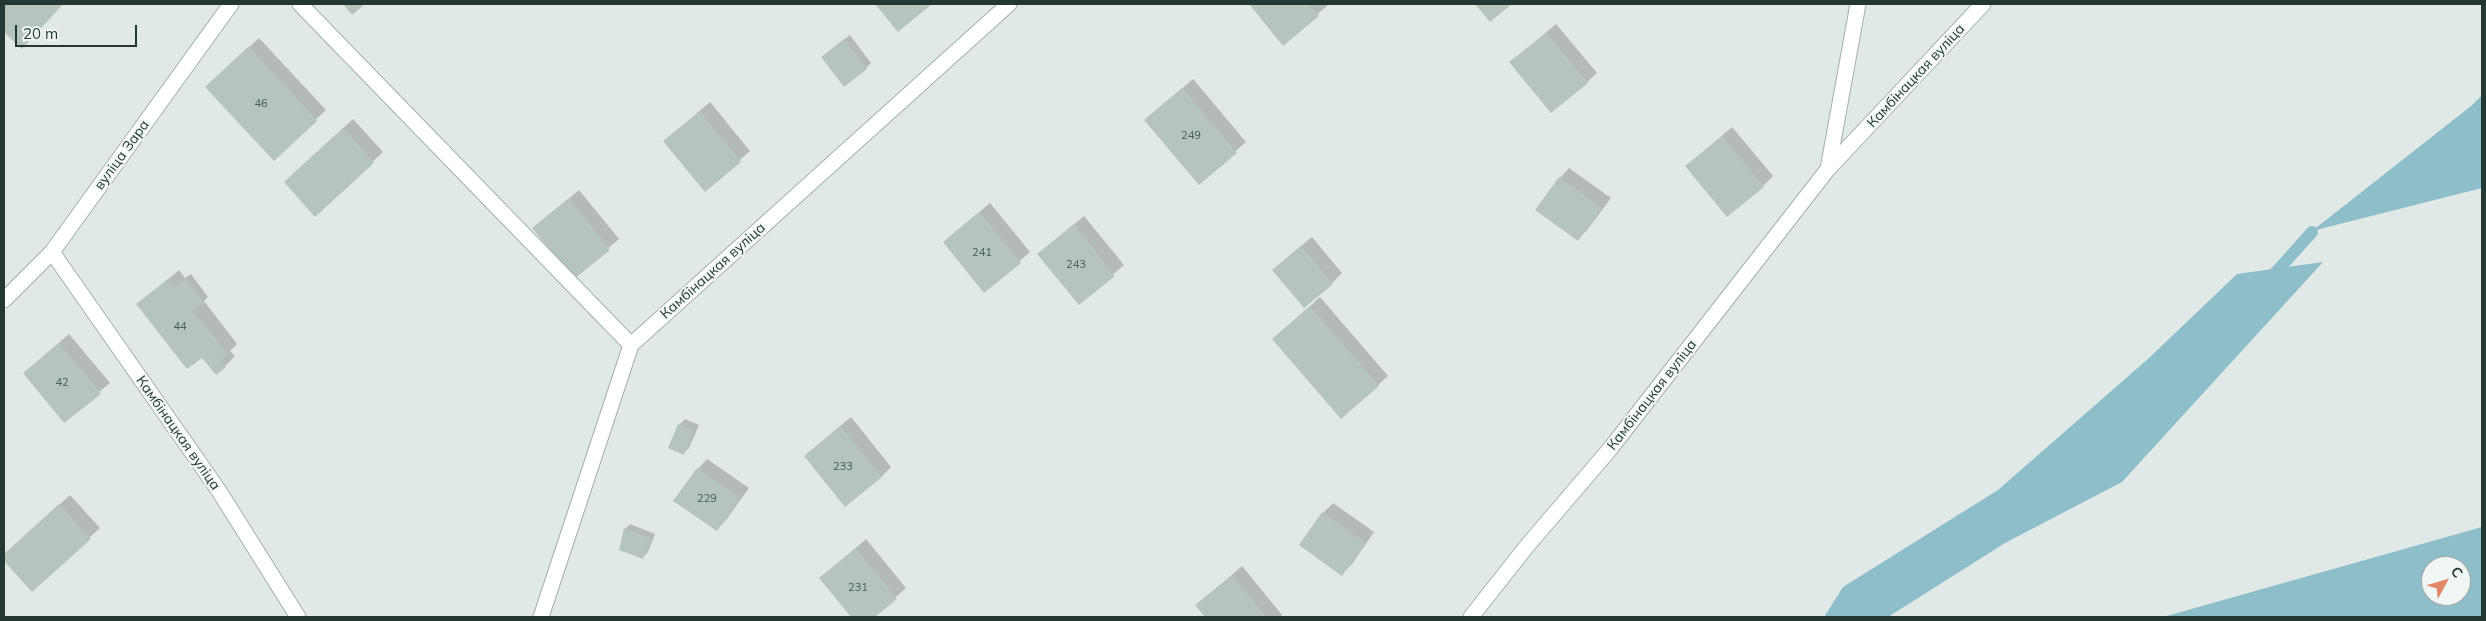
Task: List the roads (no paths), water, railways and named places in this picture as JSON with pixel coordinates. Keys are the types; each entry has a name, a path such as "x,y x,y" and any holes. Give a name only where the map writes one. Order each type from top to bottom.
{"street":[{"name":"вуліца Зара","path":"4,300 52,252 231,4"},
{"path":"300,4 630,345"},
{"name":"Камбінацкая вуліца","path":"541,617 630,345 1008,4"},
{"name":"Камбінацкая вуліца","path":"1828,169 1858,4"},
{"name":"Камбінацкая вуліца","path":"1471,617 1527,546 1610,449 1828,169 1983,4"},
{"name":"Камбінацкая вуліца","path":"52,252 219,491 298,617"}],"water":[{"path":"2482,95 2482,188 2312,231 2471,106"},
{"path":"2323,262 2122,482 2005,543 1888,617 1824,617 1843,587 1998,490 2149,358 2237,274"},
{"path":"2482,527 2482,617 2163,617"}],"waterway":[{"path":"2269,280 2312,232"}]}
